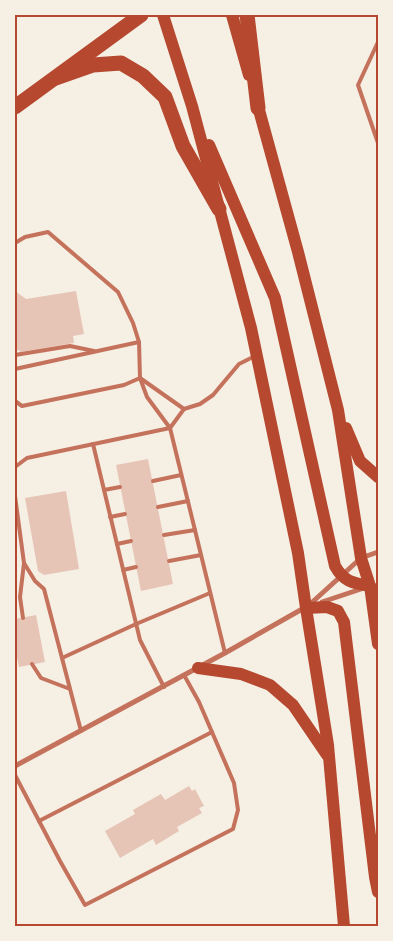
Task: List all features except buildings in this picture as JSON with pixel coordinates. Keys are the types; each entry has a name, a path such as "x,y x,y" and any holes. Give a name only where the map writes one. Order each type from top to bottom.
{"highway":[{"path":"15,107 141,15"},
{"path":"247,15 258,108"},
{"path":"56,78 93,65 121,63 143,76 165,98 183,146 220,209"}],"main road":[{"path":"163,15 192,106 251,328 298,553 329,757 344,926"},
{"path":"232,15 298,252 338,410 361,558 374,584 378,644"},
{"path":"192,106 275,298 335,566 341,576 355,583 374,584"},
{"path":"338,410 360,461 378,476"},
{"path":"306,608 328,607 338,611 344,622 378,892"},
{"path":"198,668 241,674 270,685 294,705 329,757"}],"street":[{"path":"306,608 361,558 378,552"},
{"path":"15,766 164,687 306,608 374,584"}],"lane":[{"path":"378,42 358,85 378,143"},
{"path":"15,243 25,237 48,232 118,292 133,323 139,342 140,378 147,397 170,428 226,653"},
{"path":"15,369 139,342"},
{"path":"15,355 70,346 97,351"},
{"path":"15,468 27,458 170,428 184,408 200,404 213,395 239,364 257,355"},
{"path":"140,378 184,408"},
{"path":"15,401 22,406 124,385 140,378"},
{"path":"93,444 140,640 164,687"},
{"path":"153,481 181,475"},
{"path":"104,490 120,487"},
{"path":"15,496 24,562 20,597 23,618"},
{"path":"158,507 188,501"},
{"path":"110,517 125,514"},
{"path":"164,535 195,530"},
{"path":"117,544 131,541"},
{"path":"169,561 201,555"},
{"path":"24,562 35,581 44,589 81,731"},
{"path":"123,570 136,567"},
{"path":"62,658 210,593"},
{"path":"32,664 41,678 70,689"},
{"path":"15,775 85,905 233,829 238,810 234,782 199,702 184,676"},
{"path":"39,821 212,732"}]}
